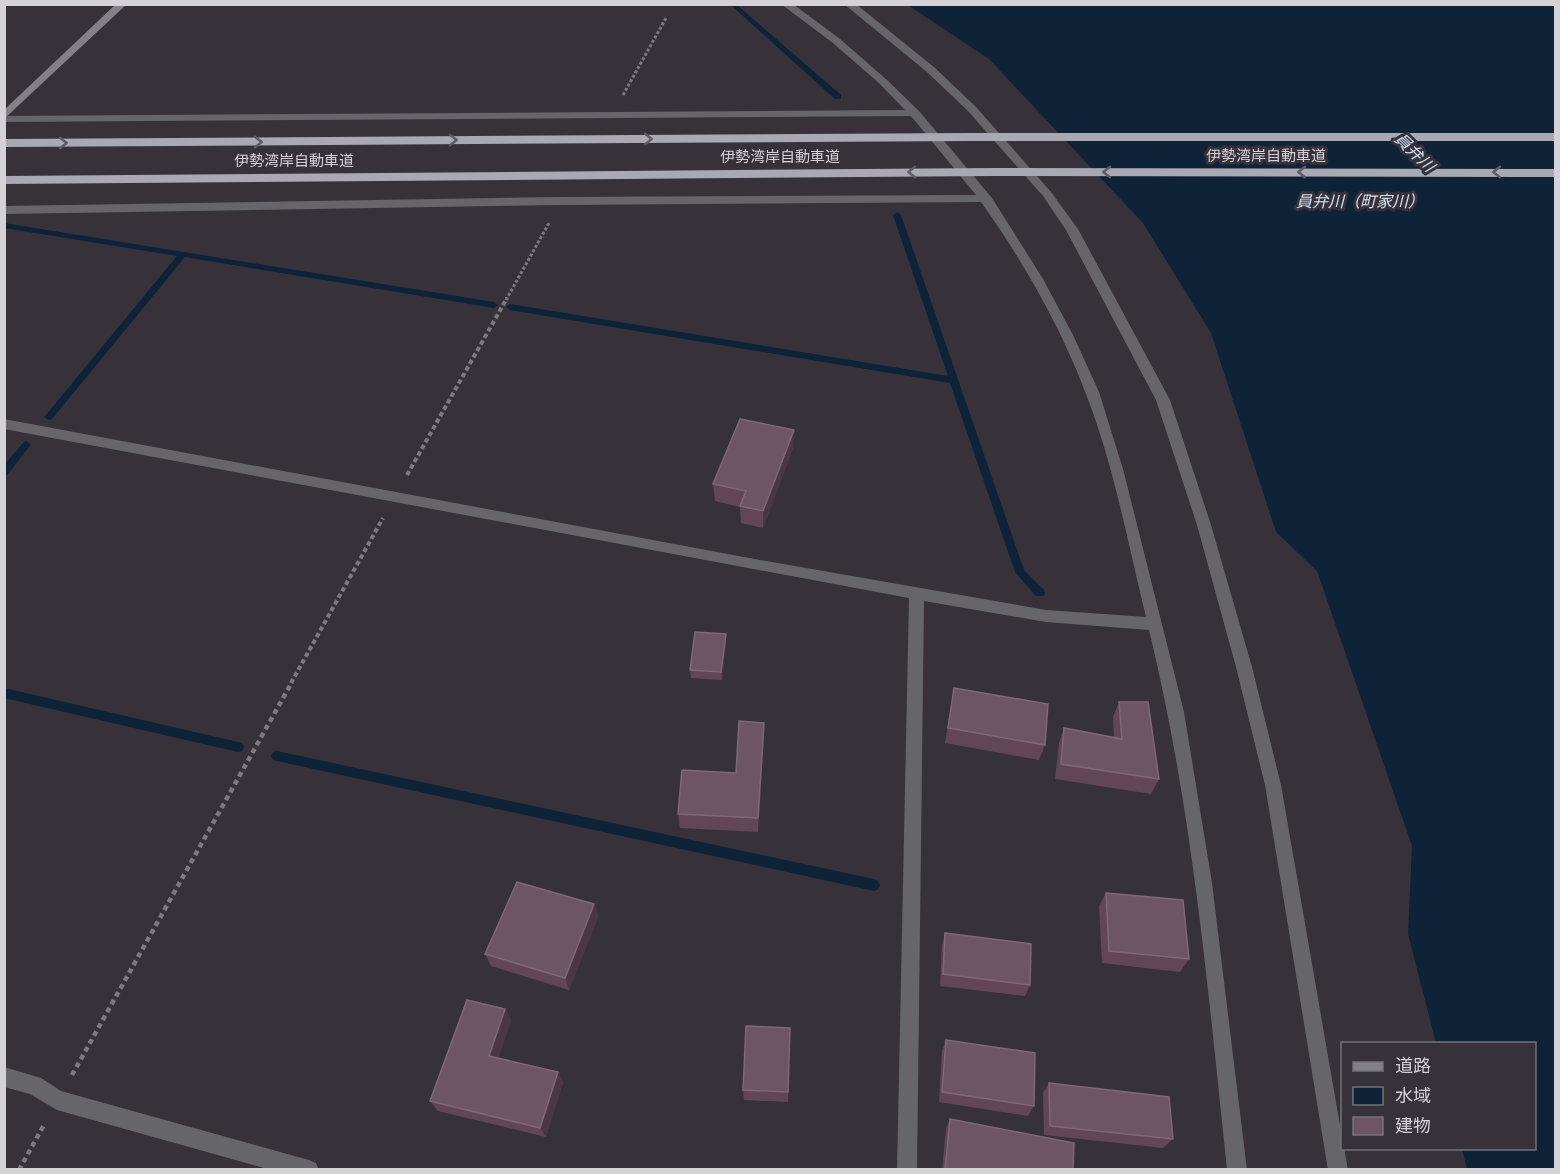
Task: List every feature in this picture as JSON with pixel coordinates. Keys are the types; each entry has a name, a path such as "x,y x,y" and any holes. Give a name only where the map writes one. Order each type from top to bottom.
{"highway":[{"name":"伊勢湾岸自動車道","path":"4,143 958,137 1556,137"},
{"name":"伊勢湾岸自動車道","path":"4,182 993,172 1556,173"}],"street":[{"path":"4,117 122,4"},
{"path":"786,4 848,49 915,113 986,198 1001,218 1029,265 1093,394 1156,624 1175,709 1210,924 1237,1170"},
{"path":"849,4 931,70 972,109 1047,194 1072,229 1163,400 1207,536 1244,667 1273,785 1338,1170"},
{"path":"4,117 611,117 915,113"},
{"path":"4,210 561,201 986,198"},
{"path":"4,424 755,565 1046,616 1156,624"},
{"path":"907,1170 917,592"},
{"path":"4,1077 34,1085 57,1101 309,1170"}],"path":[{"path":"611,117 666,18"},
{"path":"19,1170 561,201"}],"water":[{"name":"員弁川（町家川）","path":"908,5 1555,5 1555,1169 1467,1169 1462,1150 1536,1150 1536,1042 1436,1042 1408,934 1412,846 1317,571 1276,532 1211,333 1143,223 989,59"}],"building":[{"path":"740,419 794,430 763,511 740,506 746,491 713,484"},
{"path":"695,632 726,634 721,672 690,670"},
{"path":"954,688 1048,704 1045,745 948,728"},
{"path":"1119,702 1148,702 1159,779 1061,764 1064,728 1122,739"},
{"path":"739,721 764,723 758,818 678,814 682,770 736,773"},
{"path":"517,882 594,904 565,978 485,954"},
{"path":"1106,893 1183,900 1189,959 1109,951"},
{"path":"945,933 1031,944 1030,985 943,974"},
{"path":"467,1000 505,1009 489,1056 558,1072 540,1128 430,1101"},
{"path":"746,1026 790,1028 788,1092 743,1090"},
{"path":"946,1040 1035,1053 1034,1106 942,1092"},
{"path":"1049,1083 1169,1097 1173,1139 1050,1126"},
{"path":"950,1119 1074,1143 1073,1170 945,1170"}],"waterway":[{"path":"729,4 735,6 838,97"},
{"path":"897,215 954,380"},
{"path":"4,225 183,254"},
{"path":"49,417 183,254"},
{"path":"183,254 494,305"},
{"path":"510,307 954,380"},
{"path":"954,380 1020,572 1040,593"},
{"path":"4,472 26,445"},
{"path":"4,693 238,747"},
{"path":"277,756 874,885"}],"water label":[{"name":"員弁川","path":"1415,152"}]}
